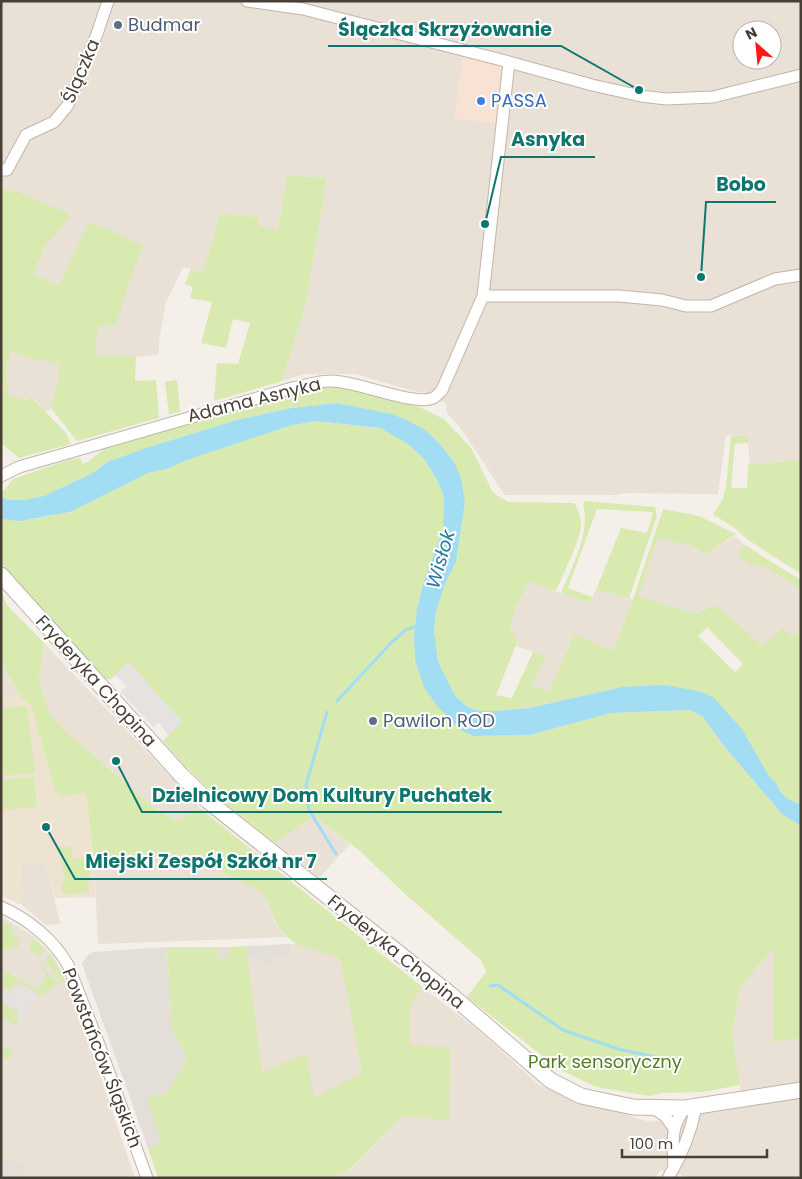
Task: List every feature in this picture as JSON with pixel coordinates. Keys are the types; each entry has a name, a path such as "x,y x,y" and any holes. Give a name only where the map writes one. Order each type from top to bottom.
{"street":[{"name":"Ślączka","path":"1,170 7,170 26,134 54,122 68,106 108,1"},
{"path":"247,1 302,9 624,93 666,98 713,97 801,75"},
{"name":"Adama Asnyka","path":"2,475 19,467 300,386 330,381 367,386 406,398 425,400 434,398 442,390 483,296 509,62"},
{"path":"483,296 619,296 662,300 686,306 711,306 775,279 801,274"},
{"name":"Fryderyka Chopina","path":"1,576 181,775 230,820 450,994 550,1080 581,1096 633,1107 653,1108 691,1107 801,1090"},
{"name":"Powstańców Śląskich","path":"1,907 16,914 37,929 61,953 68,965 98,1042 146,1178"},
{"path":"692,1126 717,1102"},
{"path":"671,1173 685,1147 692,1126 691,1107"},
{"path":"671,1173 674,1128 677,1118 691,1107"},
{"path":"653,1108 664,1116 674,1128"}],"shaded area":[{"path":"1,1 801,1 801,460 750,464 747,436 726,435 718,494 505,495 460,427 447,413 446,403 426,393 356,374 305,374 282,381 306,303 327,178 287,175 278,230 257,226 258,217 220,213 203,272 183,267 166,302 158,355 136,357 95,355 98,325 130,279 144,246 89,223 59,285 33,274 46,244 69,214 18,192 1,188"},
{"path":"463,54 504,63 498,123 454,119"},
{"path":"9,351 28,358 59,364 59,377 51,408 46,412 32,397 27,400 9,395 6,373"},
{"path":"735,536 745,545 739,551 751,564 769,569 801,590 801,630 792,636 763,646 716,605 696,614 639,596 657,537 691,545 706,554"},
{"path":"528,582 590,603 596,590 633,599 613,651 574,634 549,691 530,685 546,656 516,646 518,640 510,629 513,615"},
{"path":"44,643 200,808 178,821 156,810 50,715 39,680"},
{"path":"1,662 21,697 1,696"},
{"path":"129,662 182,722 168,735 159,722 153,727 121,692 127,686 115,675"},
{"path":"1,696 21,697 31,705 56,793 63,797 86,793 94,860 95,897 55,898 46,862 25,865 24,858 20,859 22,905 1,896"},
{"path":"314,816 350,844 319,878 275,843"},
{"path":"186,853 263,893 278,929 287,937 98,944 94,860 120,860"},
{"path":"20,858 24,858 25,865 46,862 60,924 46,925 22,905"},
{"path":"1,916 33,936 51,954 61,970 76,1006 135,1178 1,1178"},
{"path":"290,944 296,944 340,957 362,1073 314,1099 262,1073 247,960 263,959 264,964 272,964 272,958 290,957"},
{"path":"290,944 290,957 272,958 272,964 264,964 263,959 247,960 246,946"},
{"path":"167,947 172,1031 187,1058 167,1093 162,1143 148,1148 82,964 88,955 93,952"},
{"path":"218,947 229,947 229,958 219,959"},
{"path":"773,949 774,1042 801,1038 801,1178 682,1178 683,1176 660,1170 655,1178 326,1178 349,1171 402,1116 410,1045 410,1007 422,987 478,1030 540,1086 649,1122 741,1108 740,1085 732,1034 740,987"},
{"path":"18,984 40,996 38,1000 32,1002 23,1022 18,1020 17,1010 1,1002 1,992 11,997"},
{"path":"1,1160 13,1161 25,1167 20,1178 1,1178"}],"green space":[{"path":"287,175 327,178 306,303 282,381 214,401 217,363 238,364 250,323 233,319 226,348 201,343 212,302 190,298 193,287 185,284 191,269 203,272 220,213 259,217 258,226 278,230"},
{"path":"1,188 18,192 70,214 65,224 46,244 33,274 59,285 89,222 144,246 130,279 116,325 98,326 95,355 136,357 135,381 156,380 159,418 77,441 51,408 59,377 59,364 28,358 10,351 6,372 9,395 27,400 31,397 66,433 71,444 19,458 1,443"},
{"path":"177,380 180,412 169,414 165,382"},
{"path":"333,387 354,390 419,407 444,419 471,448 493,493 508,502 575,504 580,515 581,524 574,551 556,591 528,582 513,615 510,629 518,640 496,695 511,698 513,696 533,652 546,656 531,685 549,691 574,634 613,651 633,599 663,509 699,516 736,534 706,554 691,545 657,538 639,596 696,614 716,605 763,646 782,628 792,636 801,630 801,804 789,799 782,793 725,710 622,687 529,708 495,711 479,711 468,707 456,697 438,662 434,630 436,612 445,584 456,562 465,502 454,462 440,444 427,431 392,414 337,403 291,408 237,420 146,448 107,462 93,473 44,496 23,500 10,500 1,497 1,494 13,479 71,459 80,458 83,464 107,447 312,389","holes":["707,627 743,664 735,672 698,636"]},
{"name":"Park sensoryczny","path":"315,421 380,428 408,444 425,460 437,480 444,496 443,529 423,584 417,609 425,689 452,721 474,736 530,735 611,713 690,710 703,717 724,746 782,814 801,826 801,1038 773,1042 773,949 740,987 732,1034 740,1085 703,1092 662,1093 650,1096 596,1087 559,1069 467,997 486,972 481,960 405,894 360,851 314,816 275,843 214,794 163,741 182,721 128,663 110,680 105,678 1,563 1,519 34,519 70,512 150,472 167,469 187,460 289,426"},
{"path":"731,436 748,436 748,443 735,444 731,488 747,488 748,465 750,464 801,460 801,574 748,540 713,514 722,501 726,487"},
{"path":"585,501 655,507 657,516 629,598 596,590 621,528 647,533 653,512 597,509 568,588 592,597 590,603 561,593 575,561 582,538 585,515 583,504"},
{"path":"745,545 801,580 801,590 769,569 751,564 741,558 739,551"},
{"path":"1,592 7,605 44,643 39,680 50,715 68,733 156,810 178,821 200,808 422,987 410,1007 410,1045 450,1047 449,1120 402,1116 348,1171 326,1178 158,1178 148,1148 162,1143 147,1098 167,1093 187,1058 172,1031 167,947 218,947 219,959 229,958 229,947 246,946 262,1072 306,1054 314,1098 362,1073 340,958 296,944 279,929 263,893 186,853 120,860 94,860 86,793 63,797 56,793 31,705 21,697 1,662"},
{"path":"27,706 35,773 1,776 1,708"},
{"path":"34,777 37,807 1,810 1,780"},
{"path":"71,846 73,859 84,857 86,863 90,863 92,870 88,875 89,892 64,895 61,886 65,879 58,848"},
{"path":"3,922 9,923 20,944 1,952 1,926"},
{"path":"33,938 45,950 41,955 38,956 30,949 30,943"},
{"path":"48,954 56,963 65,981 62,983 46,964"},
{"path":"42,965 58,984 41,995 16,982 11,990 1,985 1,968 37,990 47,974 40,968"},
{"path":"1,1002 19,1014 16,1025 1,1017"},
{"path":"1,1045 12,1051 9,1060 1,1056"}],"water":[{"name":"Wisłok","path":"337,403 392,414 427,431 454,462 461,478 465,502 456,562 445,584 436,612 434,630 438,662 456,697 468,707 479,711 495,711 529,708 622,687 666,685 702,692 714,698 742,729 770,778 782,793 789,799 801,804 801,826 782,814 724,746 703,717 690,710 611,713 530,735 474,736 462,731 438,707 425,689 415,657 414,638 417,609 423,584 443,529 444,496 425,460 408,444 380,428 315,421 289,426 187,460 167,469 150,472 70,512 20,521 1,519 1,497 10,500 23,500 44,496 93,473 107,462 146,448 237,420 291,408"}],"waterway":[{"path":"337,701 392,642 407,629 418,626"},
{"path":"327,712 306,785 309,810 336,854"},
{"path":"490,986 498,985 563,1030 618,1049 669,1060"}],"place":[{"name":"Budmar","path":"118,25"},
{"name":"Ślączka Skrzyżowanie","path":"639,90"},
{"name":"PASSA","path":"481,101"},
{"name":"Asnyka","path":"485,224"},
{"name":"Bobo","path":"701,277"},
{"name":"Pawilon ROD","path":"373,721"},
{"name":"Dzielnicowy Dom Kultury Puchatek","path":"116,761"},
{"name":"Miejski Zespół Szkół nr 7","path":"46,827"}]}
